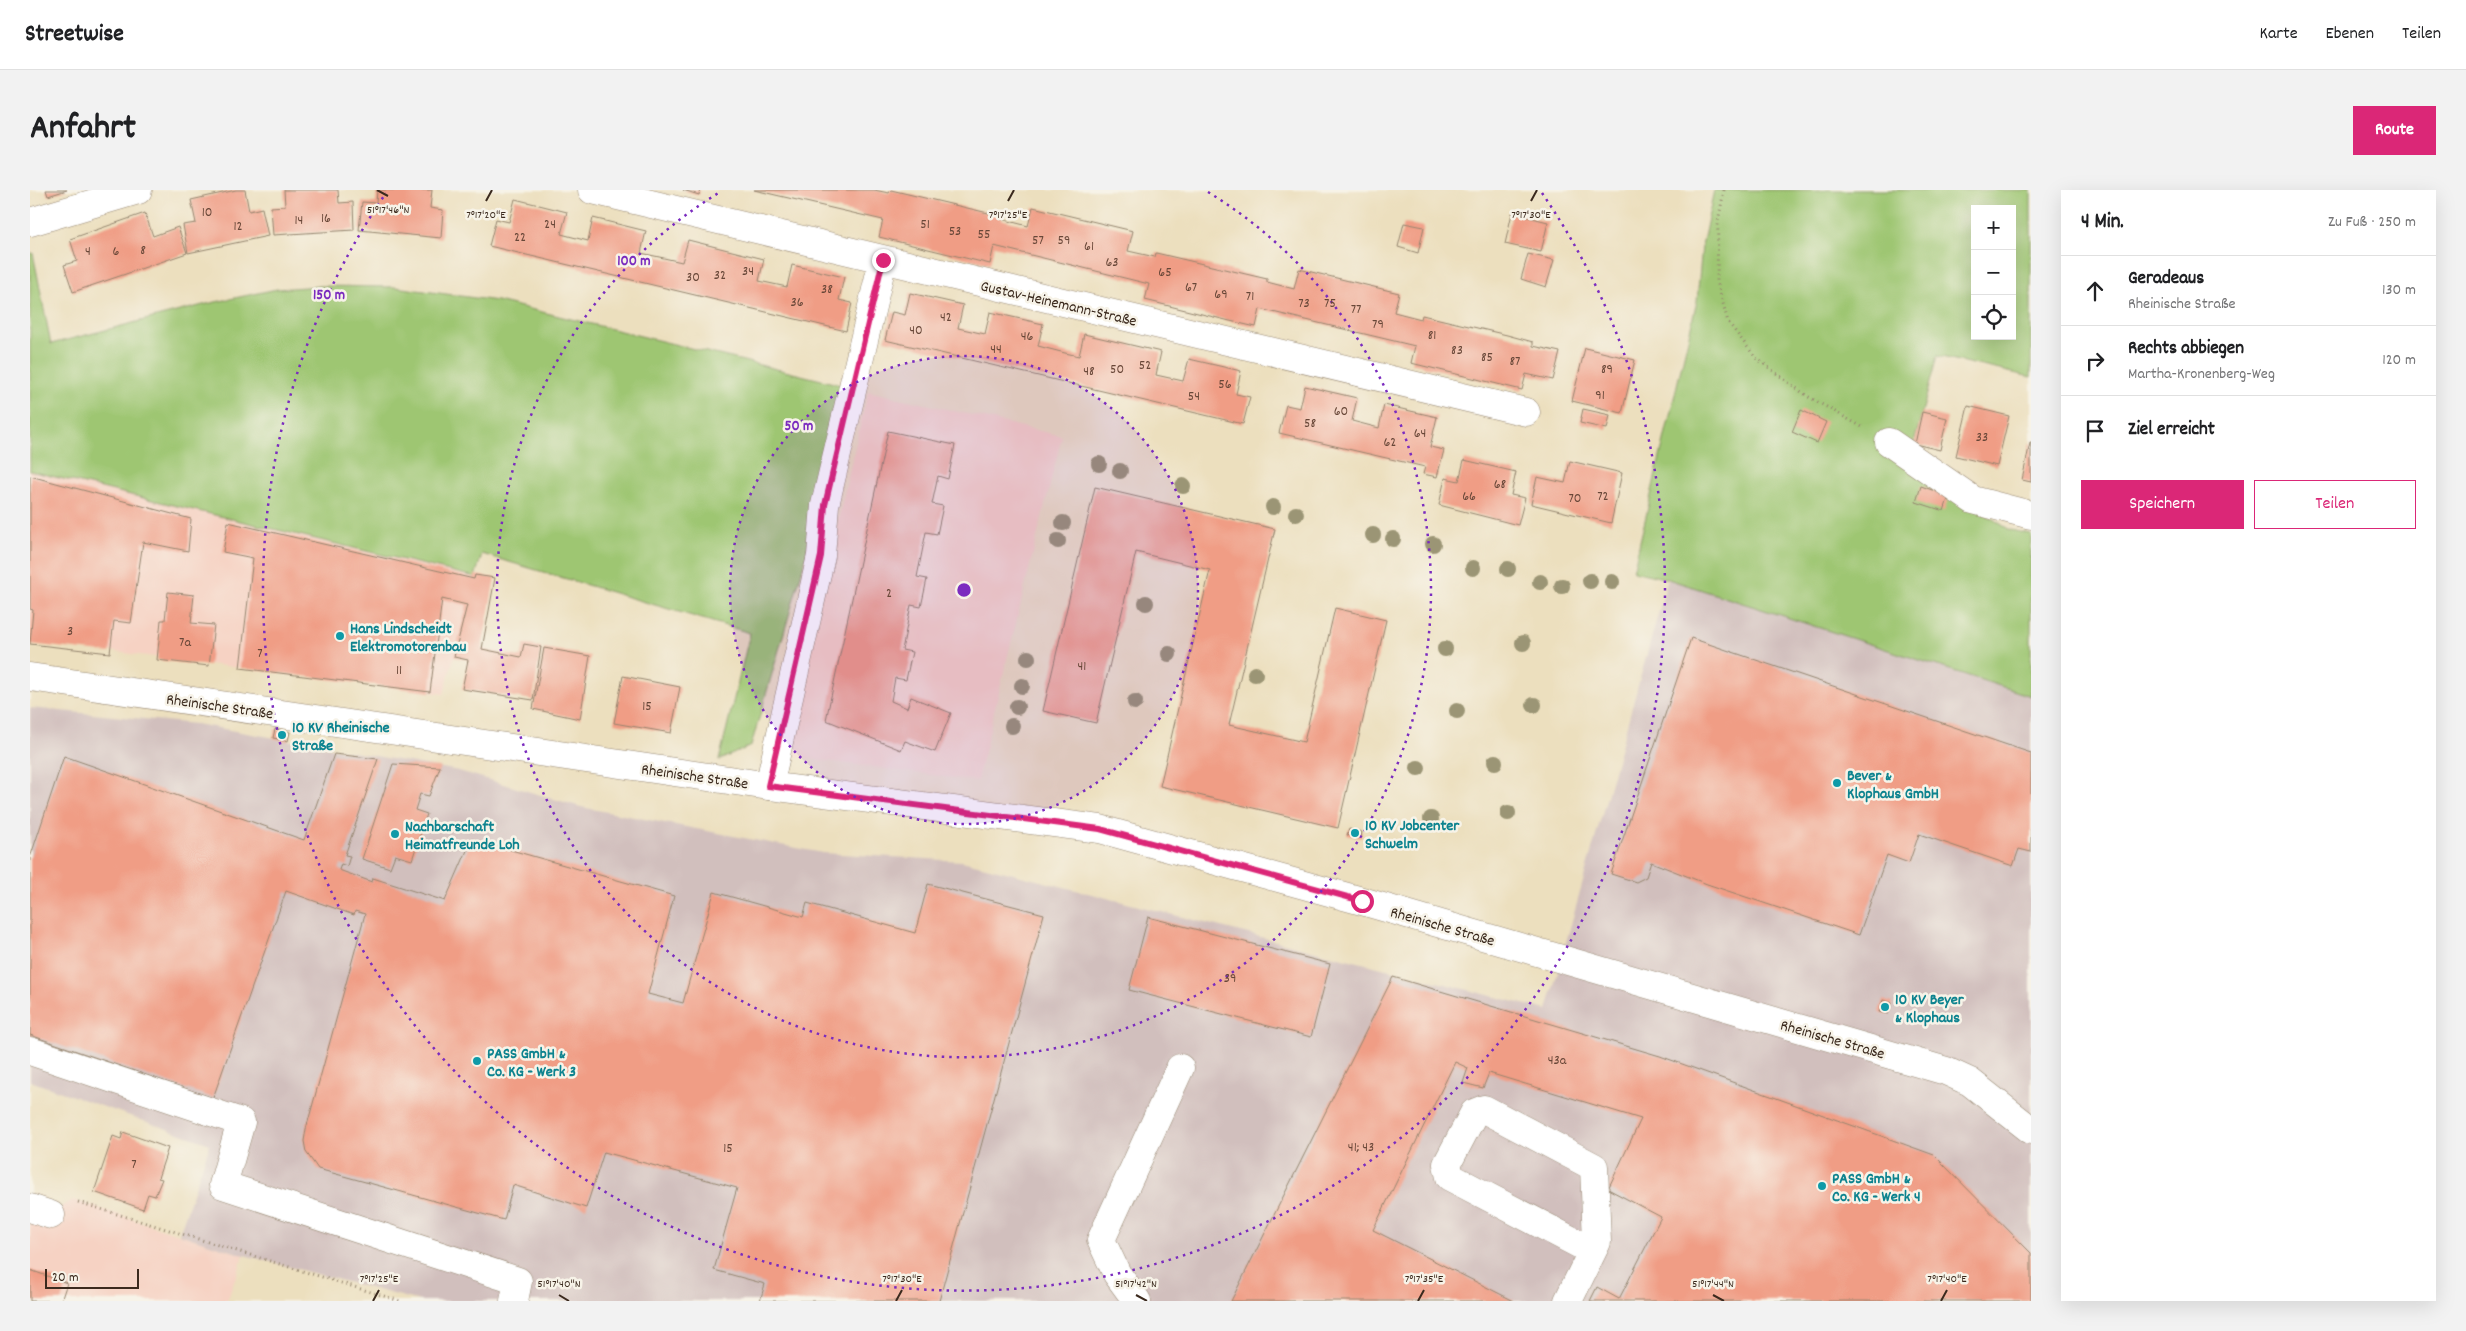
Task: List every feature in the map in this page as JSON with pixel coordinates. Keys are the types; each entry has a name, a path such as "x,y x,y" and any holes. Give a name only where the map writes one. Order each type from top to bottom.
{"street":[{"path":"30,222 138,190"},
{"name":"Gustav-Heinemann-Straße","path":"592,190 1526,412"},
{"path":"768,786 821,556 825,505 883,260"},
{"path":"1889,442 1973,500 2031,515"},
{"name":"Rheinische Straße","path":"30,677 768,786 1109,832 1362,901 1946,1070 1970,1082 2031,1130"},
{"path":"30,1051 241,1122 223,1185 518,1281 514,1301"},
{"path":"1136,1301 1117,1274 1101,1240 1180,1068"},
{"path":"1568,1301 1597,1242 1594,1167 1484,1108 1474,1113 1447,1164 1450,1177 1592,1251"}],"path":[{"path":"1724,190 1718,222 1717,281 1728,322 1756,358 1807,396 1889,442"},
{"path":"40,1212 75,1201 400,1301"}],"shaded area":[{"path":"868,391 1062,436 977,781 783,755"},
{"path":"30,471 475,577 444,694 30,641"},
{"path":"1668,579 2031,696 2031,1301 420,1301 244,1255 179,1234 210,1144 30,1081 30,708 196,724 459,771 581,807 823,853 962,861 1547,1010"},
{"path":"73,1200 244,1255 227,1301 30,1301 30,1204 52,1212"}],"green space":[{"path":"1714,190 2031,190 2031,377 1937,356 1908,465 2010,530 2031,534 2031,696 1668,579 1633,571 1697,301 1702,246"},
{"path":"30,253 33,253 51,344 211,303 277,289 320,286 395,287 497,301 842,385 814,505 806,557 751,746 719,760 750,633 482,554 475,577 30,471"}],"building":[{"path":"46,190 67,190 48,196"},
{"path":"236,190 245,190 249,211 262,208 268,236 188,253 183,225 196,223 191,200"},
{"path":"284,190 338,190 339,203 353,202 354,230 273,235 271,207 285,206"},
{"path":"377,190 432,190 430,208 443,210 441,238 359,230 362,202 376,203"},
{"path":"683,190 700,190 699,195"},
{"path":"754,190 874,190 889,193 891,190 1001,216 1001,219 1028,226 1033,207 1133,231 1128,251 1155,257 1156,253 1267,279 1267,282 1294,289 1299,269 1399,293 1394,312 1421,319 1422,315 1507,335 1533,342 1533,346 1560,352 1553,380 1526,374 1522,390 1411,363 1415,346 1260,309 1256,327 1230,321 1145,300 1149,284 994,246 990,264 879,237 883,220"},
{"path":"515,199 567,212 561,234 588,241 593,218 646,231 641,253 682,262 688,240 764,259 759,281 787,287 792,265 844,277 839,300 852,303 846,331 489,246 496,219 509,222"},
{"path":"145,213 153,236 178,227 187,253 73,292 64,265 77,261 70,239"},
{"path":"1512,213 1548,222 1541,252 1505,244"},
{"path":"1404,223 1424,227 1418,253 1398,247"},
{"path":"1528,254 1554,260 1546,287 1521,279"},
{"path":"910,293 963,305 958,328 985,334 990,312 1043,324 1038,346 1065,353 1079,356 1084,334 1161,352 1156,375 1183,381 1189,359 1241,371 1236,394 1250,397 1243,424 885,340 892,312 905,315"},
{"path":"1585,348 1635,360 1622,413 1572,401"},
{"path":"1305,386 1357,398 1352,421 1379,428 1384,405 1437,417 1430,447 1444,450 1437,477 1423,474 1425,467 1279,433 1286,405 1300,408"},
{"path":"1968,406 2009,416 1997,466 1956,456"},
{"path":"1583,409 1610,415 1607,429 1580,423"},
{"path":"1801,410 1826,422 1817,443 1792,432"},
{"path":"1922,412 1947,418 1940,450 1915,444"},
{"path":"888,431 955,445 948,479 938,476 932,504 943,506 937,534 926,532 917,577 927,579 921,607 911,605 902,650 912,652 906,680 895,678 891,701 907,708 911,697 951,713 935,752 905,741 901,750 826,720"},
{"path":"2031,443 2031,482 2022,480"},
{"path":"1464,460 1516,472 1511,495 1525,498 1518,525 1439,505 1445,478 1459,481"},
{"path":"1570,461 1622,473 1611,523 1531,504 1537,477 1565,483"},
{"path":"30,476 191,519 188,551 143,542 131,623 114,621 110,653 30,644 33,610 30,609"},
{"path":"1921,486 1949,496 1944,511 1916,502"},
{"path":"1095,487 1275,529 1229,725 1304,742 1335,608 1386,620 1338,828 1160,786 1210,570 1136,552 1096,723 1043,711"},
{"name":"Hans Lindscheidt Elektromotorenbau","path":"228,522 474,579 475,575 495,578 482,649 521,657 524,644 541,647 533,700 462,689 468,660 454,657 467,605 442,599 430,692 240,668 253,558 223,552"},
{"path":"168,592 194,595 191,623 214,625 209,666 157,660 161,620 165,620"},
{"name":"Bever & Klophaus GmbH","path":"1691,638 2031,753 2031,852 2019,849 2013,866 1919,834 1909,863 1887,855 1859,935 1707,884 1651,862 1646,877 1636,882 1611,874"},
{"path":"544,648 590,656 580,719 533,709"},
{"path":"623,676 680,687 671,733 614,723"},
{"name":"10 KV Rheinische Straße","path":"275,729 290,732 288,741 273,738"},
{"path":"334,754 378,759 345,855 350,856 347,866 341,864 339,870 372,882 373,878 445,901 472,839 674,896 648,994 683,1003 714,892 803,917 807,903 915,933 928,884 1044,914 939,1301 760,1301 765,1284 714,1270 737,1188 604,1152 586,1208 513,1185 504,1220 318,1169 306,1152 304,1141 365,914 355,911 354,915 286,891 213,1098 30,1035 30,858 64,756 304,840"},
{"name":"Nachbarschaft Heimatfreunde Loh","path":"393,764 440,767 429,796 420,794 415,810 427,814 412,860 395,855 390,868 362,859"},
{"name":"10 KV Jobcenter Schwelm","path":"1349,829 1362,832 1361,838 1347,835"},
{"path":"1148,917 1330,964 1311,1037 1129,990"},
{"path":"1393,977 1660,1056 1934,1155 2031,1253 2031,1301 1590,1301 1597,1287 1619,1299 1661,1217 1608,1189 1641,1119 1489,1073 1483,1088 1463,1083 1468,1068 1455,1062 1373,1230 1514,1301 1231,1301"},
{"name":"10 KV Beyer & Klophaus","path":"1883,1000 1892,1003 1888,1014 1879,1012"},
{"path":"123,1132 168,1148 158,1178 162,1179 155,1196 148,1194 143,1209 94,1192 113,1136 121,1139"},
{"path":"30,1270 67,1283 61,1301 30,1301"}],"place":[{"name":"Hans Lindscheidt Elektromotorenbau","path":"340,636"},
{"name":"10 KV Rheinische Straße","path":"282,735"},
{"name":"Bever & Klophaus GmbH","path":"1837,783"},
{"name":"10 KV Jobcenter Schwelm","path":"1355,833"},
{"name":"Nachbarschaft Heimatfreunde Loh","path":"395,834"},
{"name":"10 KV Beyer & Klophaus","path":"1885,1007"},
{"name":"PASS GmbH & Co. KG - Werk 3","path":"477,1061"},
{"name":"PASS GmbH & Co. KG - Werk 4","path":"1822,1186"}],"route":[{"path":"883,260 825,505 821,556 768,786 1100,829 1362,901"}]}
